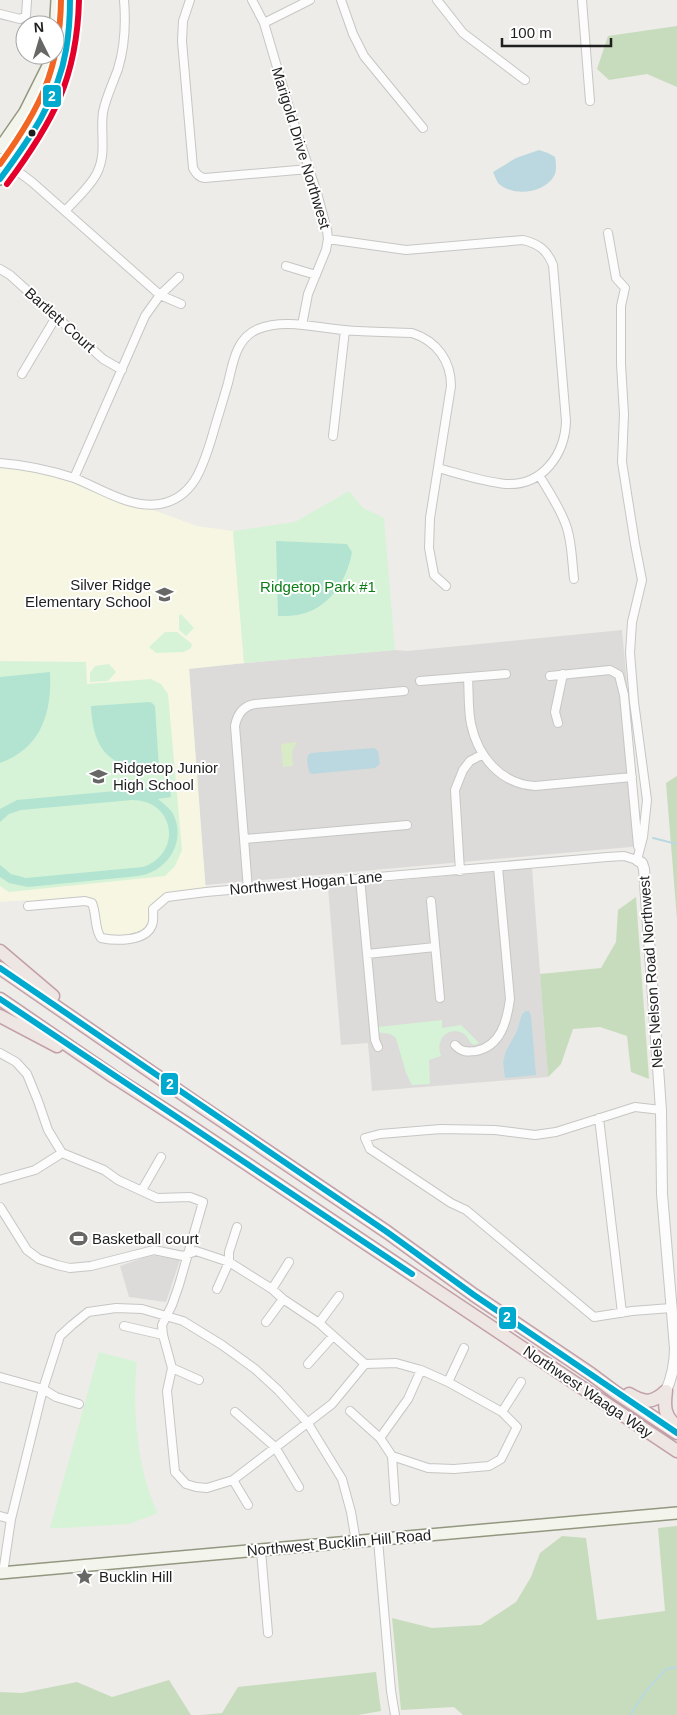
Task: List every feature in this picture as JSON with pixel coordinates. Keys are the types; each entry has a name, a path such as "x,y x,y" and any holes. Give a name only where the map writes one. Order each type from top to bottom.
{"highway":[{"path":"0,951 90,1029"},
{"name":"Northwest Waaga Way","path":"0,968 196,1104 388,1232 474,1295 677,1433"},
{"name":"Northwest Waaga Way","path":"0,999 114,1077 677,1450"},
{"path":"0,1016 114,1077"},
{"path":"591,1374 639,1400 650,1401 659,1398 666,1391"},
{"path":"666,1391 664,1404 666,1413 670,1421 677,1426"}],"main road":[{"path":"56,15 57,0"},
{"path":"0,179 40,121 57,86 65,58 70,0"},
{"path":"0,148 25,112 48,65"},
{"name":"Northwest Bucklin Hill Road","path":"2,1573 677,1513"}],"street":[{"path":"0,14 20,19 26,16 27,0"},
{"path":"65,211 96,174 101,163 105,105 119,67 126,36 124,0"},
{"path":"190,0 184,20 182,41 193,168 196,173 200,177 205,178 308,169"},
{"name":"Marigold Drive Northwest","path":"252,0 264,24 308,169 318,193 328,238 322,262 308,294 302,326"},
{"path":"264,24 310,0"},
{"path":"342,0 353,34 364,56 423,128"},
{"path":"437,0 463,32 525,80"},
{"path":"582,0 590,101"},
{"path":"0,158 65,211 160,295 181,304"},
{"name":"Nels Nelson Road Northwest","path":"608,233 616,278 625,288 621,306 621,364 624,414 622,462 642,580 632,622 630,654 634,702 647,800 647,811 638,858 644,869 661,1110 662,1194 674,1286 671,1308 675,1361 671,1381 666,1391"},
{"path":"328,238 406,250 524,240 535,243 545,250 552,265 565,411 566,433 558,456 539,475 521,482 507,484 438,468"},
{"path":"286,266 316,275"},
{"name":"Bartlett Court","path":"0,269 10,275 103,359 122,370"},
{"path":"74,478 145,316 160,295 179,277"},
{"path":"22,374 56,317"},
{"path":"0,463 30,465 74,478 122,499 142,504 161,504 184,493 199,475 221,410 235,354 246,338 257,329 276,324 412,333 430,341 441,353 451,375 430,518 429,548 434,575 446,586"},
{"path":"332,436 345,330"},
{"path":"539,475 556,505 566,528 572,552 574,579"},
{"path":"550,676 610,670 619,675 624,695 638,858"},
{"path":"420,681 506,674"},
{"path":"558,723 555,712 563,674"},
{"path":"468,678 471,722 477,744 501,775 524,785 535,786 632,777"},
{"path":"248,889 235,726 237,717 242,710 248,705 255,704 404,691"},
{"path":"460,871 456,790 463,770 470,761 483,754"},
{"path":"245,839 407,825"},
{"name":"Northwest Hogan Lane","path":"28,906 85,901 92,903 95,909 97,932 101,938 108,940 138,937 147,933 152,925 153,909 167,897 606,857 624,856 638,858"},
{"path":"455,1045 463,1051 469,1052 489,1046 501,1032 508,1015 510,999 498,867"},
{"path":"360,878 375,1040 378,1047"},
{"path":"430,901 440,998"},
{"path":"367,954 435,947"},
{"path":"0,1053 16,1062 27,1074 48,1130 62,1153 104,1170 118,1180 157,1198 190,1197 203,1202 172,1305 162,1325 172,1368 167,1391 175,1472 186,1484 207,1488 233,1480 332,1404 365,1364"},
{"path":"661,1110 635,1107 556,1132 535,1135 494,1130 441,1129 380,1134 365,1138 370,1148 451,1203 466,1210 594,1317 622,1312 671,1308"},
{"path":"599,1118 622,1312"},
{"path":"0,1180 35,1170 62,1153"},
{"path":"142,1190 162,1157"},
{"path":"0,1207 27,1250 39,1259 57,1265 70,1268 91,1266 154,1250 183,1256 196,1251 229,1262 272,1288 283,1299 318,1323 365,1364 396,1364 421,1370 448,1382 502,1412 517,1427 501,1459 489,1466 454,1469 428,1468 392,1456"},
{"path":"217,1289 229,1262 229,1252 237,1227"},
{"path":"272,1288 289,1262"},
{"path":"318,1323 339,1296"},
{"path":"266,1322 283,1299"},
{"path":"2,1573 11,1519 43,1389 60,1336 88,1312 116,1308 142,1309 183,1321 222,1344 255,1369 278,1390 307,1422 342,1479 352,1512 356,1542"},
{"path":"124,1326 163,1335"},
{"path":"308,1364 333,1336"},
{"path":"448,1382 464,1348"},
{"path":"172,1368 199,1380"},
{"path":"380,1438 408,1399 421,1370"},
{"path":"0,1377 43,1389 56,1397 78,1404"},
{"path":"502,1412 521,1382"},
{"path":"350,1411 380,1438 392,1456 395,1501"},
{"path":"235,1412 275,1447 299,1487"},
{"path":"233,1480 248,1505"},
{"path":"0,1516 11,1519"},
{"path":"378,1540 391,1691 395,1715"},
{"path":"261,1551 268,1633"}],"shaded area":[{"name":"Ridgetop Junior High School","path":"0,463 30,465 197,526 233,531 244,663 189,669 206,892 167,897 158,903 152,925 138,937 101,938 92,903 28,906 28,900 0,902"},
{"path":"622,630 642,846 205,885 189,668 395,650 407,651"},
{"path":"532,868 548,1077 372,1091 368,1043 341,1045 328,887"},
{"path":"151,1255 180,1260 166,1302 129,1297 120,1266"}],"green space":[{"path":"677,26 677,87 647,74 609,80 597,69 608,36"},
{"name":"Ridgetop Park #1","path":"349,491 363,508 384,518 395,650 244,663 233,531 295,522"},
{"path":"276,541 347,544 352,552 346,573 335,592 319,607 298,615 278,616"},
{"path":"181,614 194,628 186,636 179,630 179,616"},
{"path":"165,632 177,632 192,644 191,648 184,652 156,653 149,647"},
{"path":"0,661 86,662 87,684 151,679 161,684 168,694 182,850 175,866 165,876 9,892 0,886"},
{"path":"109,664 116,672 108,681 90,682 90,673 95,666"},
{"path":"50,672 49,701 42,727 26,748 0,763 0,677"},
{"path":"149,702 155,706 159,768 129,766 117,762 101,747 96,736 91,706"},
{"path":"297,742 292,752 293,766 283,767 281,744"},
{"path":"677,776 677,919 666,783"},
{"path":"170,786 171,797 158,799 172,812 178,833 176,844 166,861 149,873 138,876 28,887 9,883 0,877 0,865 11,874 26,878 143,867 156,860 164,851 168,840 169,828 165,818 157,808 146,802 132,800 21,810 9,814 0,822 0,809 17,800"},
{"path":"636,897 649,1079 631,1072 627,1036 600,1027 573,1029 561,1064 548,1077 540,974 601,968 616,942 618,910"},
{"path":"442,1020 442,1028 461,1025 479,1043 474,1045 460,1032 449,1032 440,1041 441,1056 429,1060 430,1084 412,1085 406,1073 396,1038 390,1034 378,1032 378,1027"},
{"path":"99,1352 137,1362 135,1399 138,1439 145,1478 158,1513 129,1524 50,1528"},
{"path":"677,1526 677,1715 463,1715 454,1707 401,1710 392,1618 432,1628 481,1625 516,1602 531,1577 540,1553 562,1536 586,1538 597,1620 665,1611 658,1528"},
{"path":"376,1672 381,1711 358,1715 200,1715 222,1713 238,1687"},
{"path":"169,1680 191,1715 0,1715 0,1692 22,1693 77,1682 112,1697"}],"water":[{"path":"539,150 555,157 556,164 554,176 543,187 528,192 519,192 498,183 493,172 516,158"},
{"path":"374,748 378,751 380,764 375,768 312,774 309,772 307,760 308,755 311,753"},
{"path":"529,1011 531,1016 536,1075 505,1078 503,1062 506,1051 517,1031 522,1014"}],"waterway":[{"path":"653,838 677,844"},
{"path":"630,1715 646,1691 666,1669 677,1667"}],"transit line":[{"path":"0,164 26,125 45,87 57,47 61,0"},
{"name":"2","path":"0,179 32,134 56,85 67,44 70,0"},
{"path":"7,184 37,140 60,98 73,53 79,0"},
{"name":"2","path":"0,968 677,1433"},
{"name":"2","path":"0,999 412,1274"}],"place":[{"name":"Silver Ridge Elementary School","path":"165,594"},
{"name":"Ridgetop Junior High School","path":"99,777"},
{"name":"Basketball court","path":"78,1239"},
{"name":"Bucklin Hill","path":"85,1577"}]}
